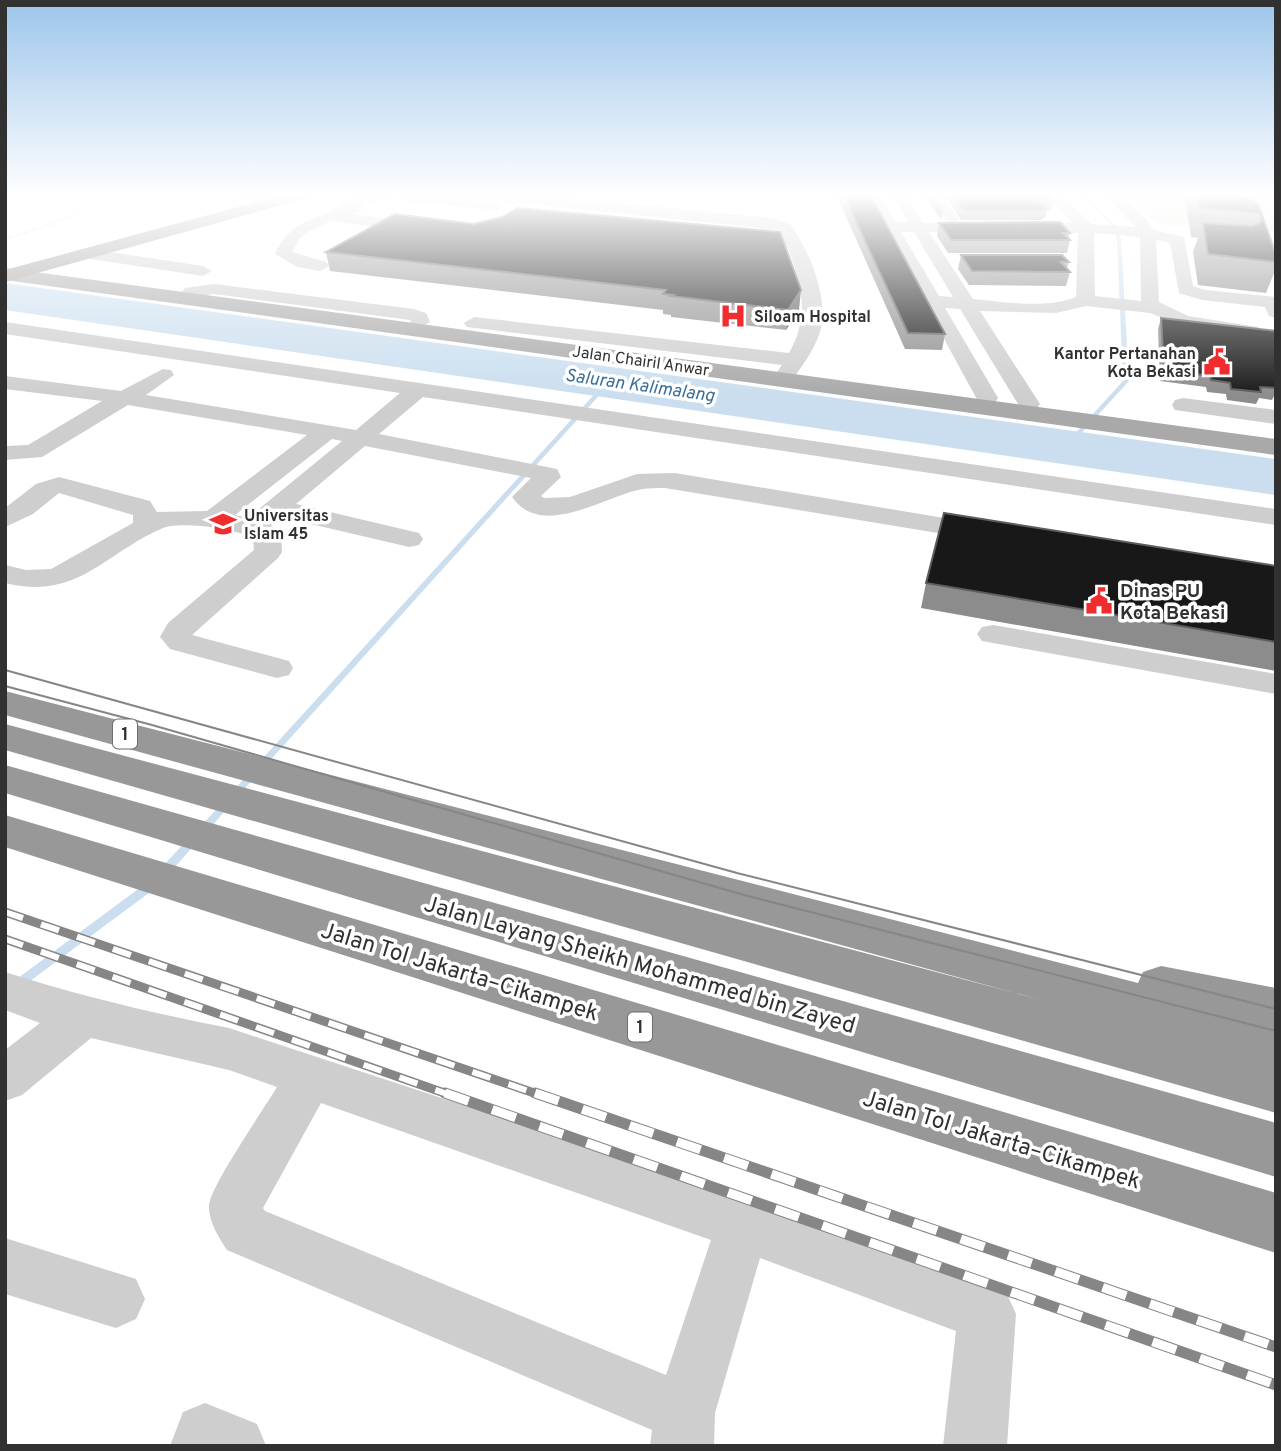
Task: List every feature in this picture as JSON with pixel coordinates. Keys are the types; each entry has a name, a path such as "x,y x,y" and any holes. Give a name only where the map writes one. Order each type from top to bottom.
{"highway":[{"path":"14,270 43,262"},
{"path":"14,270 53,262"},
{"name":"1","path":"5,702 1276,1042"},
{"name":"1","path":"5,737 1276,1088"},
{"name":"Jalan Layang Sheikh Mohammed bin Zayed","path":"5,779 1276,1150"},
{"name":"Jalan Tol Jakarta–Cikampek","path":"5,831 1276,1223"},
{"path":"1037,978 1101,979 1165,987 1276,1010"}],"main road":[{"name":"Jalan Chairil Anwar","path":"14,270 191,292 416,326 465,325 1029,404 1063,413"},
{"name":"Jalan Chairil Anwar","path":"14,270 416,326 789,370 1276,447"},
{"name":"Jalan Chairil Anwar","path":"1143,424 1276,436"}],"street":[{"path":"141,262 203,271"},
{"path":"300,262 320,267"},
{"path":"465,325 678,347 789,370 811,327 808,283 800,262"},
{"path":"910,262 987,398"},
{"path":"939,262 1029,404"},
{"path":"1080,262 1086,296"},
{"path":"1146,306 1153,262"},
{"path":"1169,262 1185,289 1202,295 1272,302 1276,312"},
{"path":"931,297 1058,307 1076,305 1086,296"},
{"path":"1086,296 1104,303 1146,306 1170,317 1265,332"},
{"path":"1197,299 1204,323"},
{"path":"465,325 539,311"},
{"path":"648,324 678,347"},
{"path":"5,328 1276,517"},
{"path":"973,369 1007,369"},
{"path":"5,453 33,452 163,375"},
{"path":"5,382 327,430 548,474 548,477 525,497 532,505 551,510 635,482 675,481 1004,536"},
{"path":"253,527 419,389"},
{"path":"1182,405 1276,417"},
{"path":"601,429 1276,536"},
{"path":"213,519 327,430"},
{"path":"5,519 24,508 45,489 59,485 141,507 147,524"},
{"path":"278,508 409,539"},
{"path":"5,574 25,580 60,576 160,519 213,519 253,527 267,534 268,552 179,630 176,637 181,642 277,668"},
{"path":"993,634 1276,684"},
{"path":"5,991 70,1012 229,1049 743,1224 987,1314 975,1446"},
{"path":"5,1079 70,1012"},
{"path":"310,1077 236,1204 238,1218 246,1231 683,1429 743,1224"},
{"path":"5,1266 116,1298"},
{"path":"201,1446 205,1434 235,1446"}],"water":[{"name":"Saluran Kalimalang","path":"5,283 1276,459 1276,495 5,310"}],"building":[{"path":"413,262 791,262 801,290 788,310 671,296 673,295 663,294 666,290"},
{"path":"875,262 906,262 945,334 908,333"},
{"path":"966,262 1069,262 1061,262 1070,272 972,271"},
{"name":"Kantor Pertanahan Kota Bekasi","path":"1161,318 1276,331 1276,388 1260,387 1261,392 1231,389 1230,383 1211,380 1210,376 1164,370"},
{"name":"Dinas PU Kota Bekasi","path":"944,513 1276,566 1276,642 926,583"}],"waterway":[{"path":"1073,439 1126,381 1120,262"},
{"name":"Saluran Kalimalang","path":"235,794 602,389"},
{"path":"203,830 226,804"},
{"path":"165,871 193,840"},
{"path":"18,984 153,884"}],"tram line":[{"path":"5,670 737,873 1276,1009"},
{"path":"5,686 152,725 744,895 1276,1031"}],"railway":[{"path":"5,912 540,1095"},
{"path":"5,939 450,1095"},
{"path":"445,1093 1276,1385"},
{"path":"535,1093 1276,1347"}],"place":[{"name":"Siloam Hospital","path":"733,316"},
{"name":"Kantor Pertanahan Kota Bekasi","path":"1217,362"},
{"name":"Universitas Islam 45","path":"223,524"},
{"name":"Dinas PU Kota Bekasi","path":"1099,601"}]}
